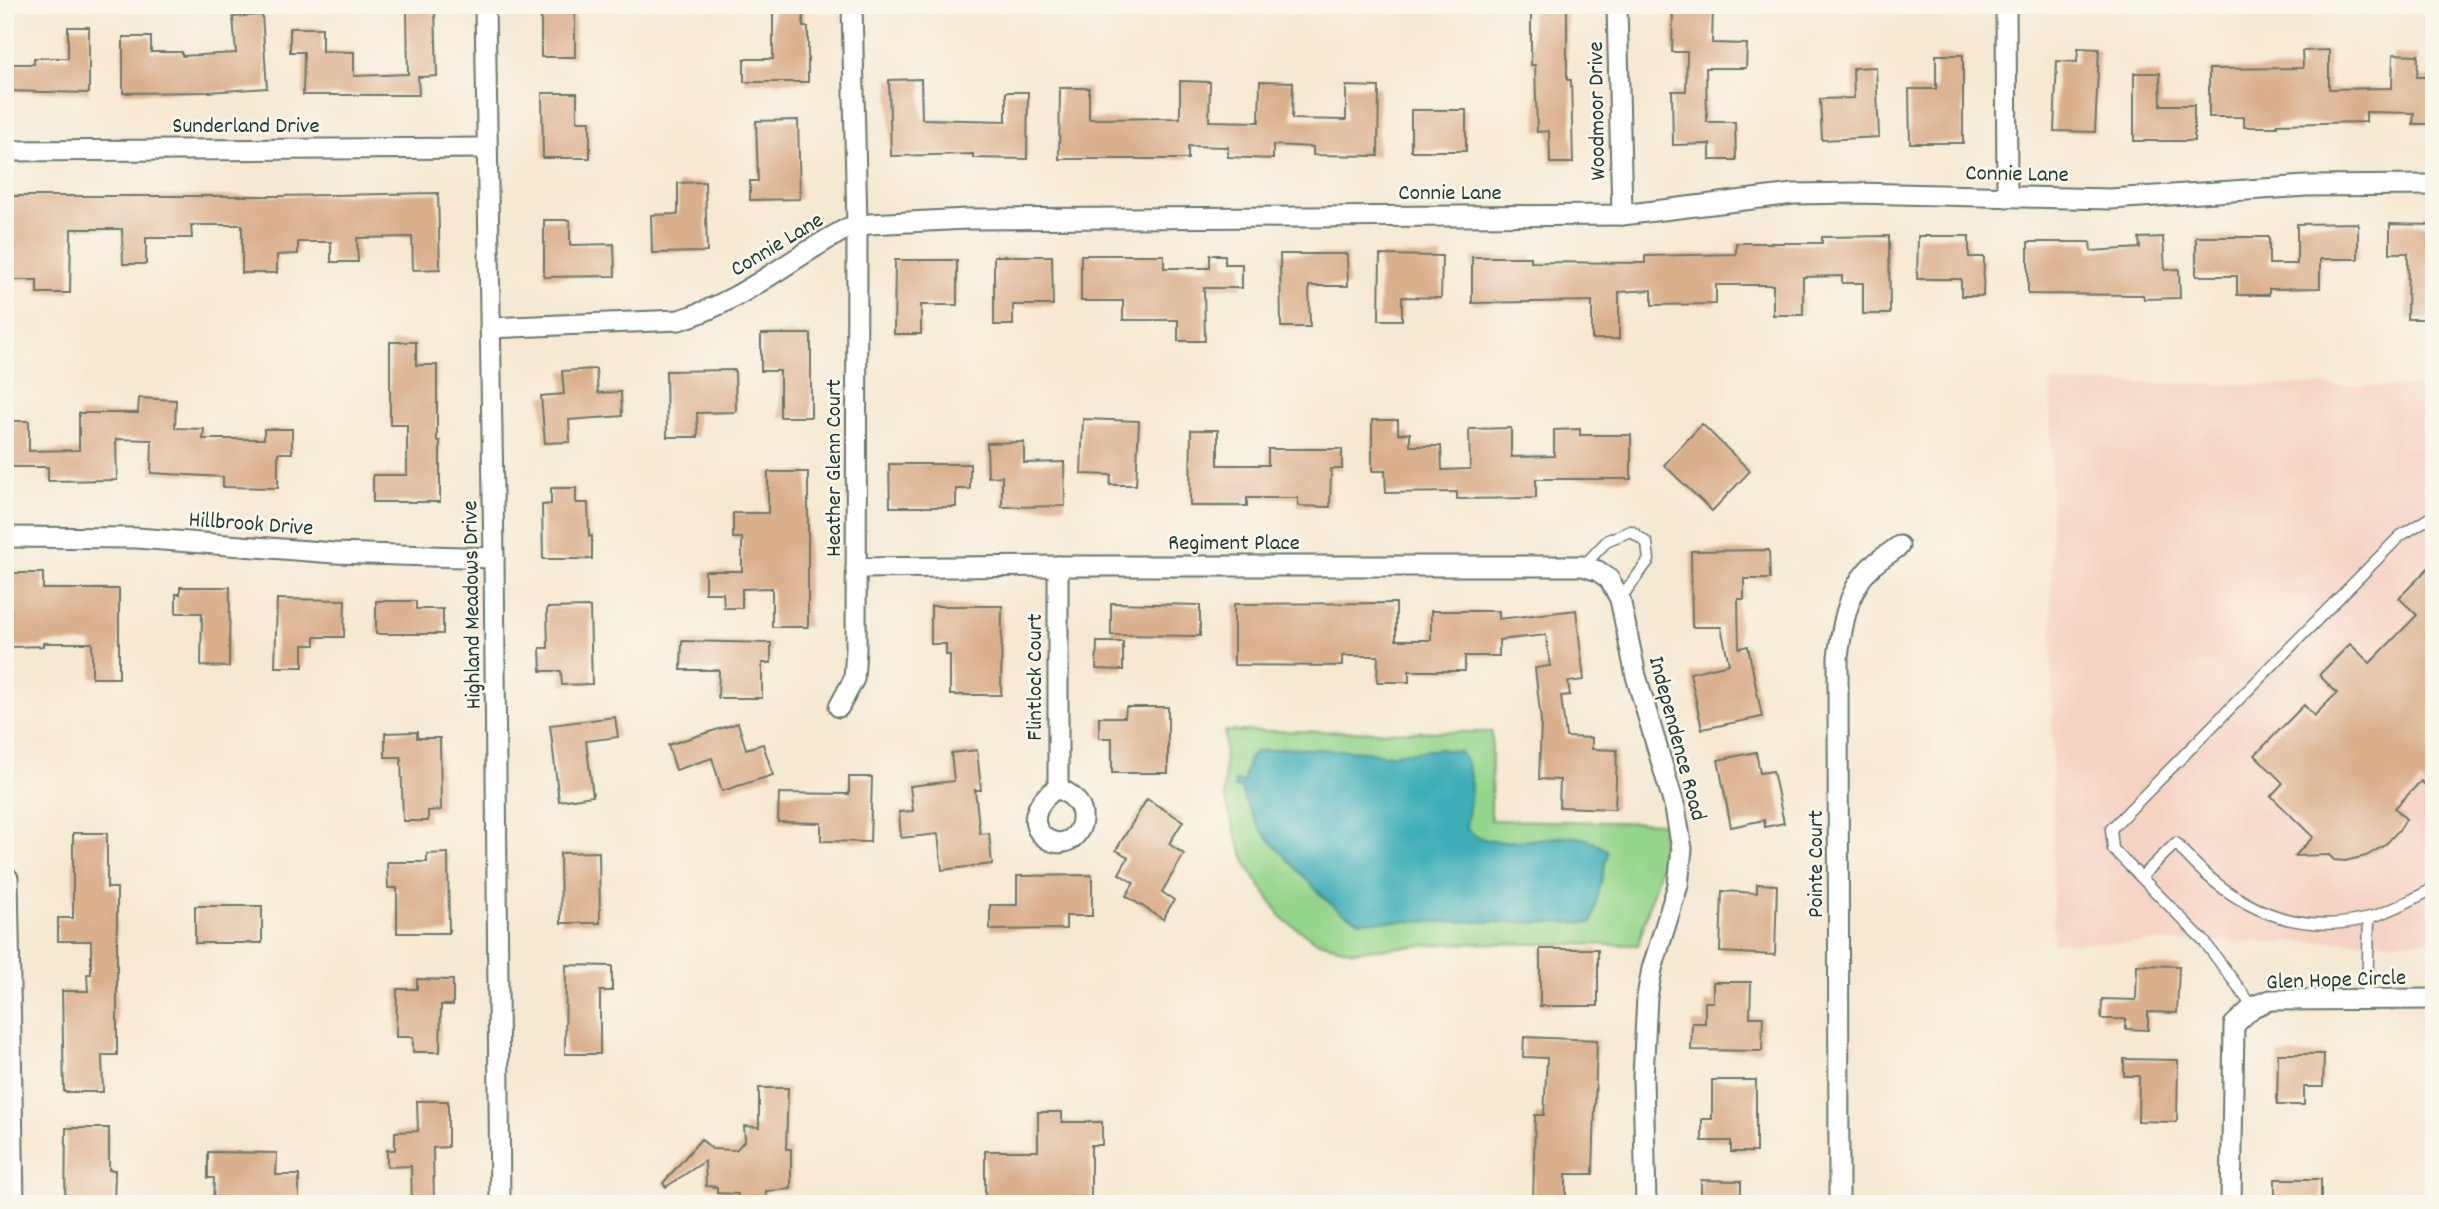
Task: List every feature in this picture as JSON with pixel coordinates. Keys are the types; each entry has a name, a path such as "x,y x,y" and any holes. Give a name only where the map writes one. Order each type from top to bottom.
{"street":[{"name":"Highland Meadows Drive","path":"485,5 500,1204"},
{"name":"Heather Glenn Court","path":"839,707 854,679 856,649 857,226 852,5"},
{"name":"Woodmoor Drive","path":"1617,5 1622,215"},
{"path":"2006,5 2007,197"},
{"name":"Sunderland Drive","path":"5,151 487,148"},
{"name":"Connie Lane","path":"490,328 679,320 690,317 729,300 828,238 857,226 967,219 1622,215 1793,194 2110,199 2306,186 2434,185"},
{"name":"Hillbrook Drive","path":"5,537 137,538 334,553 494,558"},
{"name":"Pointe Court","path":"1839,1204 1838,657 1841,629 1851,597 1868,569 1899,546"},
{"name":"Flintlock Court","path":"1058,566 1058,788"},
{"name":"Regiment Place","path":"856,568 1583,566 1598,570 1609,579"},
{"name":"Independence Road","path":"1609,579 1620,599 1636,676 1675,808 1682,849 1678,885 1652,970 1647,997 1643,1077 1646,1204"},
{"path":"8,878 14,1204"},
{"name":"Glen Hope Circle","path":"2249,1012 2270,1000 2434,999"},
{"path":"2231,1204 2234,1025 2249,1012"}],"lane":[{"path":"2249,1012 2204,941 2113,849 2111,829 2400,536 2434,515"},
{"path":"1583,566 1608,540 1630,531 1647,543 1649,560 1620,599"},
{"path":"2141,877 2176,843 2217,883 2251,907 2284,920 2322,924 2359,920 2392,910 2434,888"},
{"path":"2367,1000 2369,917"}],"shaded area":[{"path":"2051,382 2434,387 2434,941 2053,943"}],"green space":[{"path":"1225,731 1492,732 1491,820 1663,823 1661,864 1638,945 1453,943 1353,951 1316,941 1283,919 1249,869 1224,794"}],"water":[{"path":"1287,748 1367,751 1383,755 1440,749 1460,752 1469,769 1470,778 1466,827 1475,836 1503,841 1583,838 1608,851 1592,923 1361,921 1341,912 1323,897 1260,829 1241,788 1235,788 1235,781 1243,782 1249,759 1255,752"}],"building":[{"path":"541,5 575,5 575,57 541,57"},
{"path":"773,5 803,5 803,27 808,27 808,82 744,82 744,59 773,59"},
{"path":"1531,5 1567,5 1567,80 1571,80 1573,163 1550,163 1549,131 1537,132 1535,65 1531,65"},
{"path":"1673,8 1713,9 1712,43 1747,44 1746,68 1706,68 1707,122 1735,122 1736,160 1710,160 1710,144 1673,145 1672,91 1686,91 1687,52 1672,52"},
{"path":"435,10 437,76 418,77 419,95 303,95 304,52 290,52 290,28 322,28 322,51 354,52 354,76 408,74 407,11"},
{"path":"262,15 267,88 123,93 123,37 151,37 151,52 182,52 182,56 236,53 233,17"},
{"path":"68,27 89,27 89,93 5,91 5,64 34,64 34,58 68,58"},
{"path":"2078,48 2099,49 2095,132 2054,131 2057,61 2077,62"},
{"path":"2329,50 2329,89 2392,88 2393,54 2418,55 2417,77 2434,77 2434,124 2413,124 2414,113 2366,112 2366,122 2277,124 2277,127 2244,127 2244,117 2209,117 2209,69 2303,68 2302,51"},
{"path":"1936,55 1963,55 1963,143 1910,143 1909,89 1936,89"},
{"path":"1876,67 1879,137 1822,140 1820,99 1854,98 1853,68"},
{"path":"2134,73 2160,73 2161,105 2194,105 2194,141 2134,141"},
{"path":"921,79 922,119 1006,121 1006,92 1028,92 1027,159 973,158 973,154 891,156 889,80"},
{"path":"1180,81 1210,82 1209,121 1259,122 1260,81 1293,82 1292,119 1346,120 1346,86 1379,87 1378,156 1313,155 1313,147 1273,145 1273,159 1228,157 1228,147 1188,146 1188,159 1059,159 1060,88 1089,88 1089,119 1180,118"},
{"path":"542,93 577,93 577,121 590,121 590,158 543,158"},
{"path":"1411,110 1466,110 1466,151 1411,151"},
{"path":"798,120 800,199 750,200 750,181 758,181 756,121"},
{"path":"705,182 707,252 652,253 651,215 678,214 678,183"},
{"path":"438,193 440,269 413,270 412,237 357,238 358,262 331,262 331,242 298,242 298,254 277,255 277,273 242,273 242,225 191,225 192,238 146,238 146,264 123,264 122,229 71,229 70,293 37,293 37,280 5,280 5,196"},
{"path":"544,220 570,220 570,245 614,244 615,276 544,277"},
{"path":"2358,223 2358,259 2320,259 2320,288 2269,289 2269,295 2237,295 2237,276 2196,276 2196,237 2269,237 2269,264 2297,264 2297,224"},
{"path":"2390,224 2434,225 2434,319 2407,319 2408,253 2390,253"},
{"path":"1889,236 1890,314 1863,314 1863,283 1842,283 1842,276 1803,277 1803,315 1773,315 1773,285 1716,285 1716,304 1652,305 1652,290 1619,292 1619,339 1592,339 1592,301 1472,303 1472,257 1531,257 1531,262 1645,263 1645,256 1736,254 1736,243 1822,243 1822,237"},
{"path":"1918,236 1969,236 1969,257 1984,257 1983,296 1961,296 1961,279 1917,279"},
{"path":"2163,237 2165,270 2179,269 2180,298 2028,294 2028,242 2090,242 2091,251 2140,248 2139,238"},
{"path":"1280,254 1347,254 1348,286 1309,286 1310,327 1281,327"},
{"path":"1081,255 1164,255 1164,268 1210,268 1210,255 1225,255 1225,264 1242,264 1242,288 1204,288 1205,341 1178,341 1178,320 1123,320 1123,301 1081,301"},
{"path":"1380,255 1442,256 1441,298 1402,297 1402,320 1379,320"},
{"path":"994,256 1052,256 1053,305 1013,305 1013,325 994,325"},
{"path":"895,260 957,260 957,305 921,305 921,334 894,334"},
{"path":"761,334 811,334 811,417 780,417 780,371 761,371"},
{"path":"390,342 416,342 416,365 437,365 440,502 373,502 373,475 407,475 407,425 390,425"},
{"path":"596,369 598,393 621,392 622,416 569,420 570,442 545,443 541,396 564,394 562,371"},
{"path":"735,370 736,412 697,413 698,437 667,437 666,371"},
{"path":"139,398 176,400 175,428 204,429 203,439 264,439 264,429 292,429 292,453 278,453 278,488 223,487 223,477 151,473 152,440 116,439 117,480 48,481 48,467 5,467 5,421 29,421 29,451 79,450 79,413 138,413"},
{"path":"1083,419 1139,421 1136,485 1110,485 1111,475 1081,474"},
{"path":"1372,420 1398,420 1398,434 1410,433 1410,446 1441,446 1442,470 1470,469 1469,429 1511,428 1511,457 1554,456 1554,430 1580,429 1580,435 1631,435 1631,479 1536,479 1536,498 1457,499 1457,492 1386,493 1385,471 1372,471"},
{"path":"1702,424 1750,471 1712,511 1664,465"},
{"path":"1191,430 1218,430 1218,465 1268,465 1268,449 1342,449 1342,469 1331,469 1330,507 1298,506 1298,498 1247,498 1247,506 1190,506"},
{"path":"1024,442 1024,463 1064,462 1065,506 1002,507 1002,476 988,477 987,443"},
{"path":"889,464 970,464 970,489 956,489 956,507 890,507"},
{"path":"768,472 808,472 808,627 772,627 772,588 742,589 742,608 724,608 723,593 705,593 705,571 742,571 742,538 733,538 733,513 768,513"},
{"path":"551,488 576,488 576,503 588,503 592,559 543,559 542,505 551,504"},
{"path":"1769,550 1770,579 1744,579 1744,599 1738,599 1739,648 1748,646 1762,717 1702,729 1690,673 1729,664 1721,627 1692,627 1691,551"},
{"path":"2434,562 2434,794 2421,781 2395,808 2406,819 2400,829 2385,845 2366,856 2345,861 2334,860 2329,855 2295,856 2313,837 2271,796 2283,783 2255,755 2304,705 2314,716 2337,693 2319,675 2350,644 2370,663 2417,615 2399,598"},
{"path":"5,573 43,573 43,589 119,589 119,678 92,678 92,643 43,643 43,646 11,647 11,612 5,612"},
{"path":"180,587 230,587 229,667 201,666 202,613 176,613 176,594 180,594"},
{"path":"277,599 345,600 344,637 315,637 315,645 303,645 303,667 275,667"},
{"path":"376,601 416,601 416,609 443,609 443,634 376,634"},
{"path":"1111,603 1200,605 1200,636 1111,635"},
{"path":"1396,603 1396,640 1431,640 1431,611 1499,611 1499,619 1576,610 1584,680 1568,682 1570,695 1561,696 1566,737 1592,738 1592,749 1617,750 1615,809 1559,807 1560,780 1539,779 1541,721 1535,668 1550,666 1546,635 1499,640 1499,656 1465,656 1465,671 1409,671 1409,682 1377,682 1378,656 1342,656 1342,666 1234,665 1234,604"},
{"path":"931,606 1002,606 1001,695 950,695 950,655 946,655 946,644 931,644"},
{"path":"590,607 592,684 562,685 561,671 541,671 540,648 548,648 547,608"},
{"path":"682,641 771,643 771,663 762,663 762,698 718,698 719,670 681,670"},
{"path":"1097,642 1123,642 1123,670 1096,669"},
{"path":"1126,707 1168,707 1168,773 1112,773 1112,738 1099,738 1099,717 1125,717"},
{"path":"615,717 618,737 586,741 593,796 559,801 550,725"},
{"path":"738,723 746,749 763,744 773,775 722,791 712,758 676,770 668,745"},
{"path":"417,732 417,738 440,738 441,810 428,811 428,821 403,821 401,757 385,757 385,733"},
{"path":"977,750 981,790 975,790 980,834 989,833 992,864 942,870 938,834 901,838 899,812 913,811 910,786 954,781 951,753"},
{"path":"1756,752 1760,773 1773,771 1784,823 1765,827 1764,820 1731,827 1718,760"},
{"path":"849,777 872,777 870,842 821,841 821,823 778,822 779,793 849,794"},
{"path":"1147,799 1183,821 1169,844 1184,854 1162,892 1174,900 1163,919 1126,896 1134,883 1119,874 1128,857 1116,850"},
{"path":"73,833 107,833 107,888 117,888 117,1055 102,1055 103,1092 64,1092 62,991 88,991 87,974 91,974 91,941 58,941 58,918 73,918"},
{"path":"599,852 600,923 561,923 560,853"},
{"path":"448,853 449,933 397,933 397,888 388,888 387,862 427,862 427,854"},
{"path":"1092,875 1092,916 1066,916 1066,929 990,930 990,905 1017,905 1017,876"},
{"path":"1757,884 1777,885 1775,955 1720,952 1722,891 1757,893"},
{"path":"195,906 262,906 262,943 195,943"},
{"path":"1540,949 1598,949 1598,1006 1540,1006"},
{"path":"566,965 612,966 612,991 600,991 600,1054 565,1054"},
{"path":"2137,965 2179,966 2177,1013 2148,1012 2148,1030 2126,1029 2126,1019 2101,1019 2102,999 2136,1000"},
{"path":"417,979 453,980 453,1005 441,1005 440,1052 413,1052 413,1037 396,1037 397,989 417,989"},
{"path":"1713,982 1751,982 1750,1017 1763,1017 1762,1051 1691,1050 1692,1023 1705,1023 1705,1002 1713,1002"},
{"path":"1524,1037 1597,1040 1593,1174 1566,1174 1566,1204 1533,1204 1535,1115 1544,1115 1547,1058 1523,1057"},
{"path":"2278,1054 2324,1054 2323,1087 2304,1087 2304,1105 2277,1105"},
{"path":"2124,1059 2178,1060 2177,1122 2138,1121 2139,1076 2124,1076"},
{"path":"1712,1080 1756,1080 1756,1152 1731,1152 1731,1141 1702,1141 1702,1119 1712,1119"},
{"path":"759,1088 788,1088 786,1149 791,1149 791,1189 766,1191 766,1203 737,1203 738,1194 717,1193 717,1187 706,1186 705,1161 666,1187 663,1183 701,1139 712,1149 736,1150 745,1140 744,1126 759,1127"},
{"path":"417,1101 448,1101 448,1147 433,1148 434,1204 412,1204 411,1166 387,1167 387,1150 395,1150 395,1132 418,1131"},
{"path":"1038,1112 1062,1112 1062,1122 1102,1122 1102,1145 1091,1145 1091,1204 985,1204 985,1151 1038,1151"},
{"path":"66,1128 109,1128 109,1170 115,1170 114,1204 65,1204"},
{"path":"208,1152 277,1153 276,1175 299,1175 299,1199 293,1199 293,1204 213,1204 214,1178 208,1178"},
{"path":"2275,1179 2321,1179 2321,1204 2286,1204 2286,1200 2275,1200"},
{"path":"1701,1180 1741,1181 1741,1204 1701,1204"}]}
